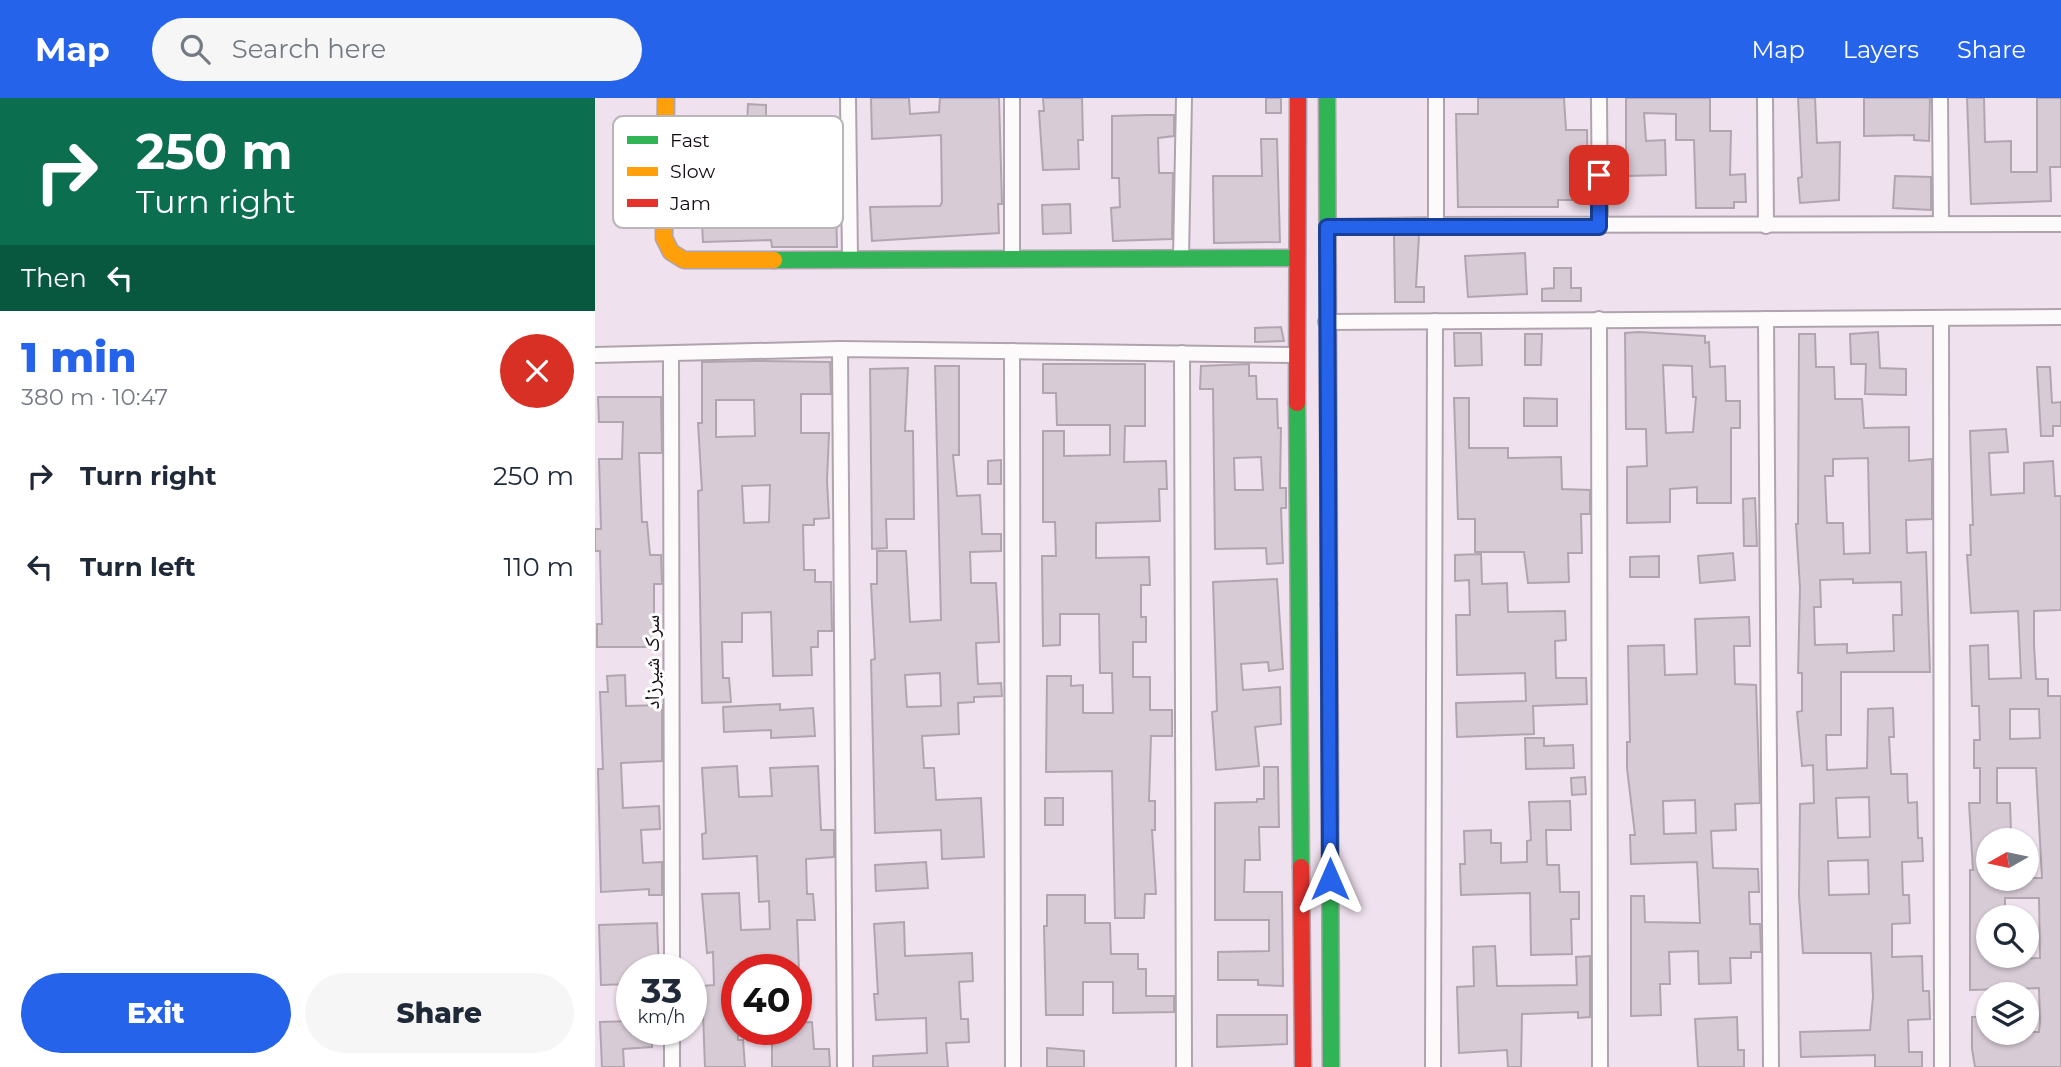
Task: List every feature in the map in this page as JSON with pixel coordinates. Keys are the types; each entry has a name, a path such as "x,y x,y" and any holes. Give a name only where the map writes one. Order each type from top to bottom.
{"street":[{"path":"666,98 666,116"},
{"path":"848,98 850,258"},
{"path":"1012,98 1012,258"},
{"path":"1181,258 1184,98"},
{"path":"1298,98 1297,395 1303,1067"},
{"path":"1327,98 1331,1067"},
{"path":"1436,98 1436,225"},
{"path":"1599,98 1599,227"},
{"path":"1765,98 1766,226"},
{"path":"1940,98 1941,224"},
{"path":"1327,227 2061,224"},
{"path":"664,228 667,248 674,256 697,261 850,258 1297,258"},
{"path":"1326,322 2061,317"},
{"path":"1941,318 1942,1067"},
{"path":"1599,319 1600,1067"},
{"path":"1766,319 1771,1067"},
{"path":"1433,1067 1435,321"},
{"path":"595,355 840,349 1297,355"},
{"path":"840,349 845,1067"},
{"path":"1012,351 1013,1067"},
{"path":"1182,353 1184,1067"},
{"name":"سرک شیرزاد","path":"671,354 672,954"},
{"path":"1297,395 1327,394"},
{"path":"672,1045 672,1067"}],"building":[{"path":"871,98 909,98 910,114 939,112 940,98 999,98 1002,204 998,204 999,233 872,241 870,207 940,206 942,202 941,135 872,139"},
{"path":"1043,98 1082,98 1083,140 1078,140 1079,169 1043,170 1039,111 1044,111"},
{"path":"1266,98 1281,98 1281,113 1266,113"},
{"path":"1478,98 1564,98 1566,130 1587,130 1588,200 1558,200 1558,207 1458,207 1456,114 1478,114"},
{"path":"1626,98 1710,98 1710,131 1731,131 1730,175 1745,174 1746,202 1734,202 1734,208 1696,208 1694,140 1676,140 1676,114 1644,113 1646,141 1665,140 1666,175 1626,176"},
{"path":"1798,98 1815,98 1817,143 1840,142 1839,200 1800,203 1798,178 1802,177"},
{"path":"1864,98 1930,98 1929,141 1914,140 1914,135 1864,136"},
{"path":"1967,98 1984,98 1985,142 2011,141 2011,172 2037,172 2037,98 2061,98 2061,167 2050,167 2051,201 1971,204"},
{"path":"748,104 766,105 766,116 747,116"},
{"path":"1174,115 1174,136 1158,138 1159,173 1173,173 1172,239 1113,241 1111,208 1120,207 1119,178 1112,178 1112,116"},
{"path":"1261,139 1277,139 1280,242 1214,243 1213,176 1262,176"},
{"path":"1895,176 1931,177 1931,210 1893,208"},
{"path":"1070,204 1071,233 1043,234 1042,205"},
{"path":"702,228 836,228 837,247 772,247 771,240 703,242"},
{"path":"1394,235 1419,235 1416,287 1424,287 1424,302 1395,302"},
{"path":"1525,253 1527,294 1468,297 1465,256"},
{"path":"1554,268 1571,268 1571,288 1581,288 1581,301 1542,301 1542,289 1554,288"},
{"path":"1281,327 1284,341 1255,342 1255,328"},
{"path":"1878,332 1880,368 1906,369 1906,395 1865,394 1866,364 1851,364 1850,334"},
{"path":"1454,333 1481,333 1482,365 1455,366"},
{"path":"1625,333 1705,336 1705,343 1709,342 1710,367 1725,366 1726,401 1740,401 1740,428 1731,428 1731,503 1697,503 1697,487 1670,489 1670,522 1627,523 1627,467 1647,466 1646,429 1626,429","holes":["1663,365 1692,366 1693,397 1696,397 1693,432 1666,433"]},
{"path":"1525,334 1542,334 1541,365 1525,365"},
{"path":"1799,334 1815,334 1816,367 1834,367 1835,399 1862,399 1864,428 1909,427 1909,461 1932,459 1932,519 1906,520 1907,553 1926,552 1930,672 1841,672 1841,735 1826,735 1827,770 1867,768 1868,709 1893,708 1894,737 1889,737 1891,774 1907,774 1908,803 1917,802 1918,838 1922,838 1923,861 1902,862 1903,895 1909,895 1910,923 1892,924 1892,957 1922,956 1923,991 1929,991 1930,1019 1908,1020 1909,1052 1922,1052 1922,1067 1875,1067 1875,1055 1801,1057 1800,1032 1870,1030 1873,997 1871,953 1803,953 1799,896 1800,804 1814,803 1813,765 1802,766 1797,712 1802,711 1802,673 1798,673","holes":["1868,458 1870,553 1844,554 1843,523 1827,523 1825,476 1833,476 1833,459","1853,579 1853,583 1901,582 1902,615 1893,615 1894,651 1847,653 1847,644 1815,645 1814,607 1821,607 1820,580","1869,797 1870,837 1838,838 1836,798","1868,860 1869,894 1829,895 1828,861"]},
{"path":"702,362 830,362 831,394 801,394 801,433 829,433 829,518 814,519 814,525 803,525 804,570 815,570 815,582 831,582 832,631 818,631 818,647 811,647 812,675 773,676 771,612 742,613 742,642 722,642 723,678 729,678 731,702 702,703 698,491 702,490 698,423 702,423","holes":["716,400 754,400 755,436 716,437","770,485 769,522 744,523 742,486"]},
{"path":"1043,364 1145,364 1145,426 1125,426 1124,462 1166,461 1167,489 1159,489 1160,521 1096,523 1096,558 1149,557 1150,585 1141,585 1141,617 1146,617 1146,642 1133,642 1133,677 1150,677 1150,710 1172,710 1172,736 1151,736 1149,801 1155,801 1155,830 1152,830 1156,894 1145,894 1144,918 1115,918 1112,771 1046,772 1047,676 1071,676 1071,686 1083,685 1083,713 1113,713 1112,673 1100,673 1099,614 1060,614 1060,645 1043,646 1042,556 1056,556 1055,522 1043,522 1043,431 1064,431 1064,456 1110,455 1110,425 1057,425 1056,393 1043,393"},
{"path":"1249,364 1249,376 1256,376 1257,399 1277,399 1278,428 1281,428 1280,488 1286,488 1286,508 1281,508 1283,563 1267,564 1266,548 1215,549 1213,389 1200,389 1201,366","holes":["1261,457 1263,490 1235,490 1234,458"]},
{"path":"935,366 959,366 959,455 953,455 957,496 980,495 982,534 1001,534 1001,551 970,552 971,583 996,583 999,642 976,643 978,684 1001,683 1002,696 974,697 974,702 958,703 959,734 922,736 924,768 934,768 936,800 981,798 984,857 942,859 941,830 875,833 871,660 875,659 871,584 877,584 877,551 906,551 910,622 941,620","holes":["940,673 941,706 907,707 905,675"]},
{"path":"2037,367 2050,367 2052,403 2061,402 2061,426 2053,426 2053,436 2041,436"},
{"path":"908,368 905,431 913,431 914,519 886,519 887,548 872,549 870,369"},
{"path":"598,397 661,397 662,453 639,453 642,522 647,522 650,555 661,555 662,584 654,584 654,647 597,647 597,624 602,624 600,551 595,551 595,529 601,529 599,459 622,459 623,422 599,422"},
{"path":"1454,398 1469,398 1469,448 1508,448 1508,458 1561,457 1562,489 1590,490 1590,514 1581,514 1582,553 1568,553 1569,582 1528,583 1524,552 1475,552 1475,519 1458,519"},
{"path":"1524,398 1557,399 1557,426 1524,426"},
{"path":"2006,429 2008,452 1989,453 1991,495 2024,493 2024,463 2053,461 2055,496 2061,496 2061,610 2034,611 2034,645 2036,679 2048,679 2048,696 2061,696 2061,1067 1975,1067 1972,1049 1972,1017 1976,1017 1976,1045 2039,1045 2040,1021 2039,982 1976,982 1976,990 1970,990 1970,870 1973,870 1969,803 1980,803 1980,768 1974,768 1974,740 1980,740 1979,706 1972,706 1970,646 1988,645 1989,679 2021,678 2018,611 1971,613 1967,555 1971,555 1970,525 1973,525 1970,431","holes":["2010,709 2039,709 2040,738 2010,739"]},
{"path":"1001,460 1001,484 988,484 988,461"},
{"path":"1755,498 1757,546 1744,546 1743,499"},
{"path":"1733,553 1735,580 1700,583 1698,556"},
{"path":"1481,554 1482,584 1507,583 1508,612 1565,611 1566,640 1555,641 1556,678 1586,678 1587,704 1533,706 1534,734 1457,737 1456,703 1526,701 1525,673 1457,675 1456,615 1470,615 1469,580 1455,581 1455,555"},
{"path":"1659,556 1659,577 1630,577 1630,557"},
{"path":"1277,579 1283,669 1269,671 1268,662 1241,664 1243,690 1280,687 1281,724 1255,727 1259,766 1216,770 1212,712 1217,711 1213,582"},
{"path":"1749,617 1750,646 1734,646 1735,684 1756,685 1760,803 1735,804 1736,830 1711,831 1713,868 1758,869 1759,892 1749,892 1750,924 1760,924 1761,952 1751,952 1751,958 1730,958 1731,983 1699,984 1698,951 1669,952 1670,984 1660,984 1661,1015 1631,1016 1631,896 1644,896 1645,922 1700,923 1697,862 1631,864 1630,835 1635,835 1627,768 1627,742 1630,742 1628,646 1664,645 1665,675 1697,674 1695,619","holes":["1695,800 1696,833 1664,834 1663,801"]},
{"path":"625,675 626,706 662,705 662,761 621,763 623,808 659,806 660,829 641,830 643,863 662,862 662,895 649,895 649,889 601,892 598,769 603,769 600,692 608,692 607,676"},
{"path":"780,704 780,710 813,708 815,736 771,738 771,730 724,732 723,707"},
{"path":"1525,738 1544,738 1544,746 1573,745 1574,768 1526,769"},
{"path":"737,766 739,797 772,796 770,768 818,766 821,830 834,830 834,857 806,859 807,894 813,894 815,920 797,920 798,954 721,954 721,1045 743,1045 745,1067 705,1067 707,986 714,985 713,952 707,953 702,894 739,893 741,930 770,929 769,901 759,902 757,856 703,859 702,834 706,833 702,768"},
{"path":"1264,767 1278,767 1279,827 1259,827 1260,860 1245,860 1244,892 1282,892 1283,986 1258,985 1258,980 1218,980 1218,952 1269,951 1269,920 1215,920 1215,803 1257,802 1257,799 1264,799"},
{"path":"1585,777 1586,794 1572,795 1571,778"},
{"path":"1045,798 1063,798 1063,825 1045,825"},
{"path":"1570,801 1571,830 1546,830 1547,865 1559,865 1560,892 1579,892 1579,919 1571,919 1572,954 1531,955 1530,893 1461,895 1460,864 1465,864 1464,831 1491,830 1491,843 1501,843 1501,863 1527,862 1527,841 1531,840 1529,802"},
{"path":"926,862 928,888 876,891 875,865"},
{"path":"1047,895 1085,895 1085,923 1110,923 1111,954 1138,954 1138,969 1146,969 1146,996 1174,996 1174,1012 1113,1013 1113,982 1083,982 1083,1015 1046,1015 1044,926 1047,926"},
{"path":"904,922 905,956 972,953 973,981 959,982 961,1019 968,1019 969,1042 946,1043 948,1067 873,1067 873,1056 927,1053 926,1018 876,1020 874,994 878,994 874,924"},
{"path":"657,923 658,954 616,954 616,985 601,985 599,925"},
{"path":"1495,946 1497,986 1577,985 1576,957 1590,956 1590,1017 1578,1018 1578,1012 1522,1014 1521,1067 1508,1067 1507,1050 1459,1053 1457,987 1474,986 1473,947"},
{"path":"1217,1015 1287,1015 1287,1044 1217,1047"},
{"path":"1737,1017 1738,1050 1744,1050 1744,1067 1698,1067 1695,1019"},
{"path":"600,1022 616,1022 616,1045 652,1047 623,1049 624,1067 602,1067"},
{"path":"812,1022 814,1049 829,1049 830,1067 772,1067 772,1045 812,1045"},
{"path":"1047,1048 1084,1051 1084,1067 1047,1067"}],"traffic: fast":[{"path":"1327,98 1329,604"},
{"path":"774,260 1297,258"},
{"path":"1297,403 1301,867"},
{"path":"1330,792 1331,1067"}],"traffic: slow":[{"path":"666,98 666,116"},
{"path":"664,228 664,238 671,252 684,260 774,260"}],"traffic: jam":[{"path":"1297,403 1298,98"},
{"path":"1329,604 1330,792"},
{"path":"1301,867 1303,1067"}],"route":[{"path":"1330,879 1327,227 1599,227 1599,175"}]}
